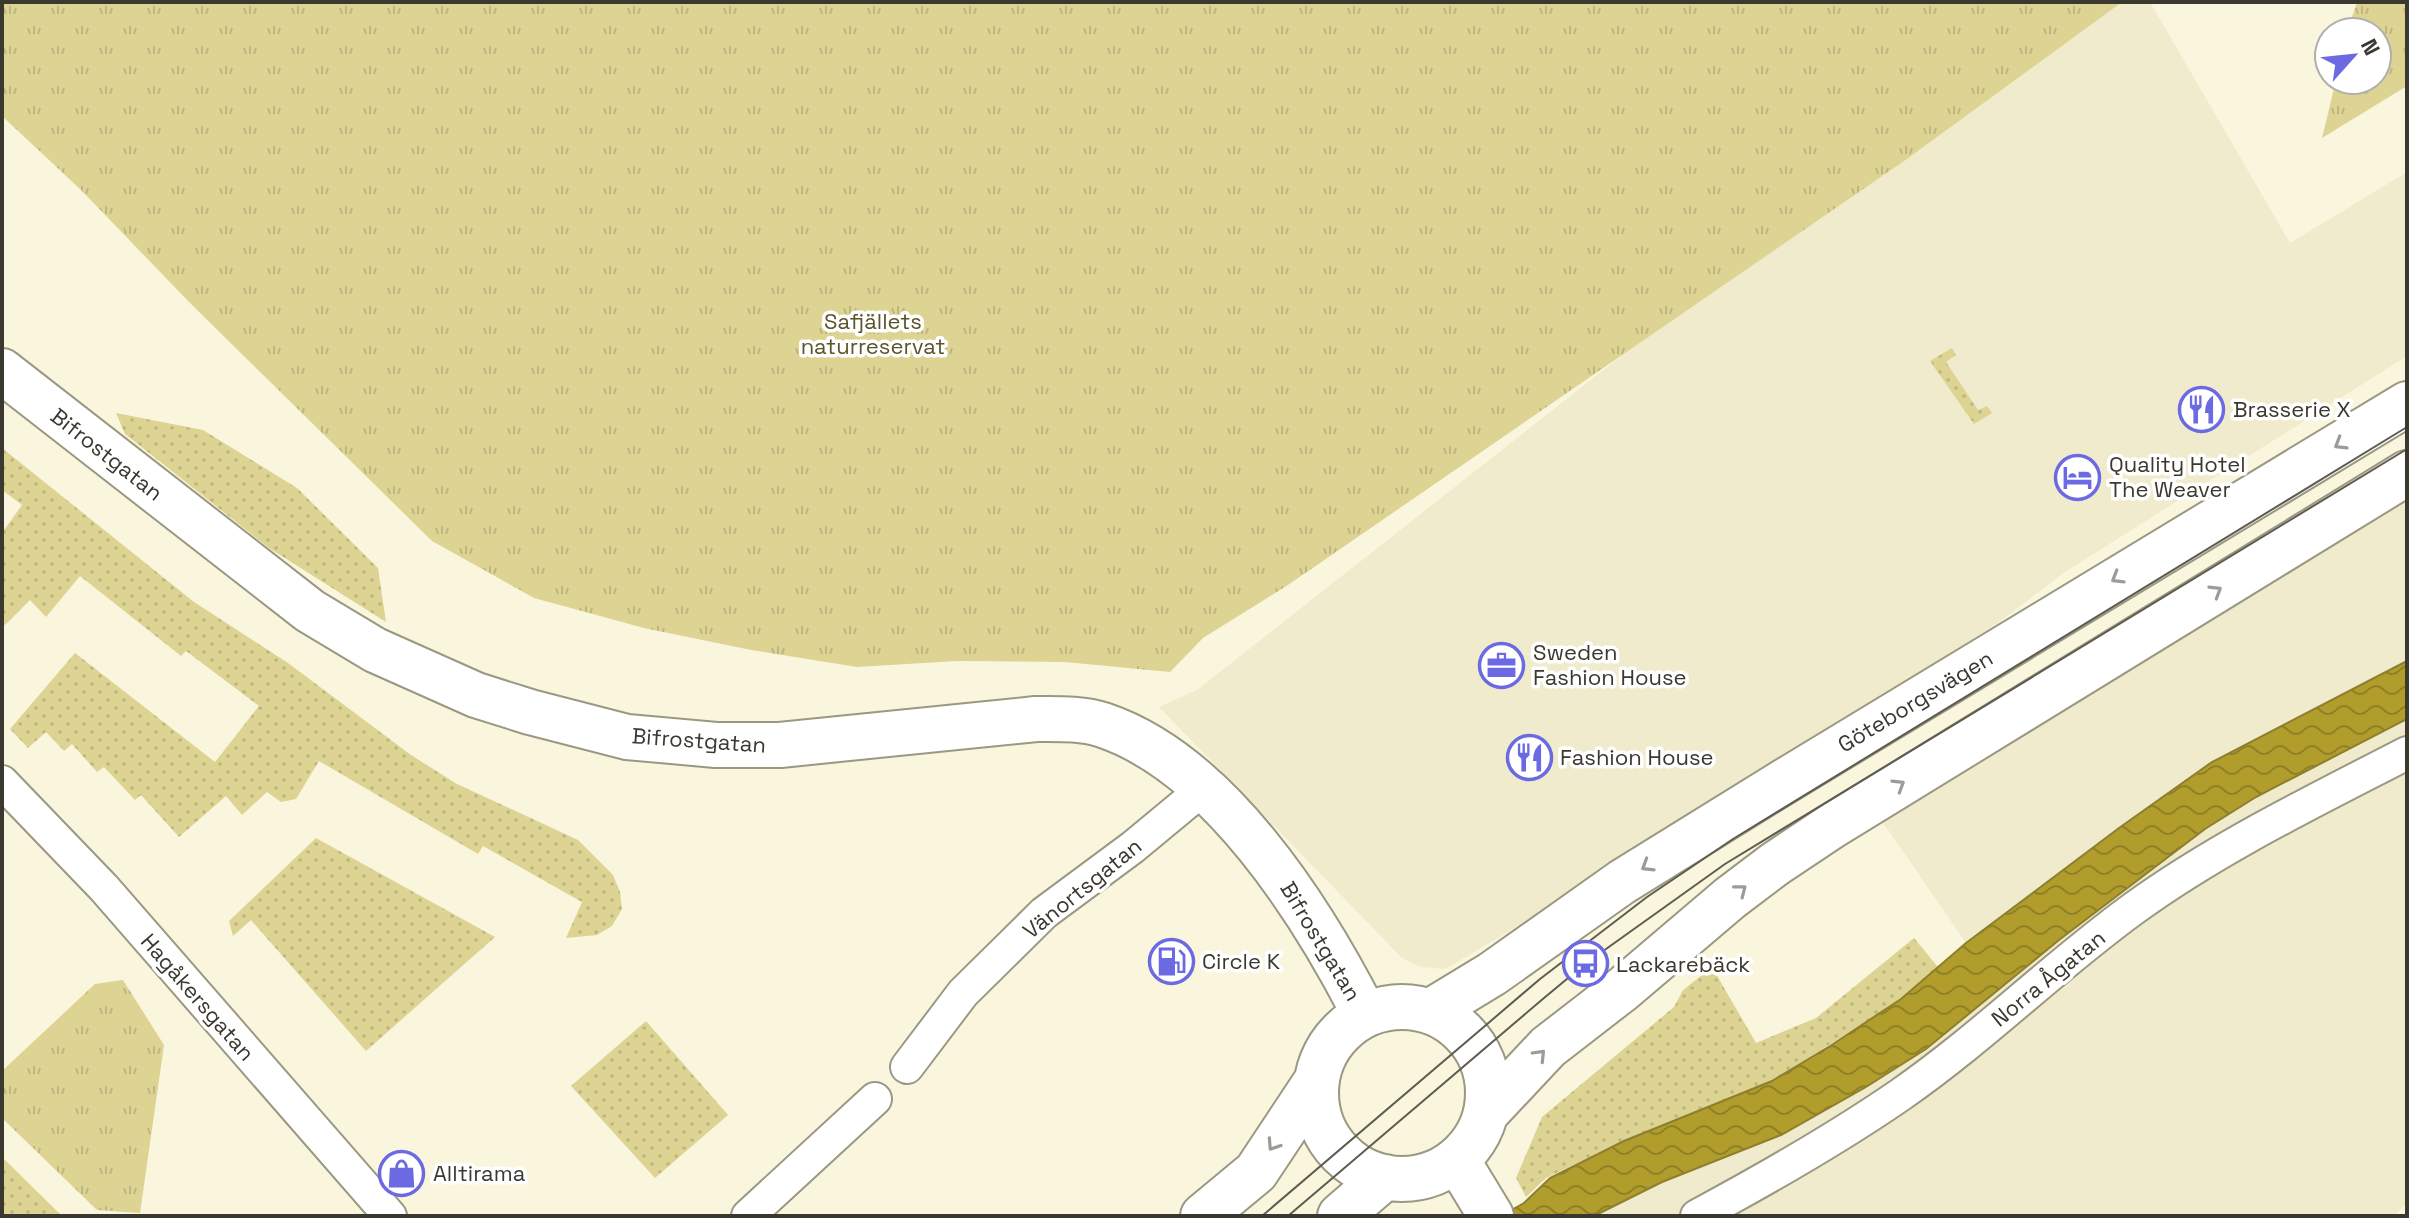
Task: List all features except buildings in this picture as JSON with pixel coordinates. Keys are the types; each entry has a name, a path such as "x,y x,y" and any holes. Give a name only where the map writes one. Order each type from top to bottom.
{"main road":[{"name":"Bifrostgatan","path":"2,371 310,611 375,650 476,695 627,737 716,745 780,745 1036,719 1100,724 1133,737 1167,759 1203,789 1289,885 1340,965 1365,1015"},
{"name":"Göteborgsvägen","path":"1431,1011 1492,974 1622,882 1772,788 2407,404"},
{"path":"1317,1080 1318,1110 1329,1138 1350,1161 1385,1177 1413,1178 1427,1175 1457,1160 1477,1135 1487,1112 1548,1047 1775,864 2407,473"},
{"path":"1203,1216 1256,1172 1317,1080 1324,1057 1336,1037 1365,1015 1391,1007 1418,1008 1431,1011 1462,1029 1479,1053 1487,1075 1487,1112"},
{"path":"1457,1160 1489,1212"},
{"path":"1340,1216 1385,1177"}],"street":[{"name":"Norra Ågatan","path":"1697,1216 1900,1095 2134,908 2236,844 2407,753"},
{"name":"Hagåkersgatan","path":"2,782 104,888 390,1216"},
{"name":"Vänortsgatan","path":"907,1067 963,993 1044,913 1133,847 1203,789"},
{"path":"748,1216 875,1099"}],"shaded area":[{"path":"2104,2 2150,2 2290,243 2407,172 2407,356 2065,572 1998,623 1495,940 1445,969 1420,967 1402,958 1159,707 1197,690 1728,272"},
{"path":"2407,494 2407,661 2212,762 1966,943 1880,818"},
{"path":"2407,719 2407,1203 2394,1216 1594,1216 1662,1182 1781,1135 1866,1087 1926,1049 2059,940 2205,829 2256,797"}],"green space":[{"name":"Safjällets naturreservat","path":"2,2 2122,2 1904,161 1288,585 1203,638 1170,672 1065,662 957,661 857,667 751,650 644,628 534,598 432,541 191,304 81,190 2,116"},
{"path":"2357,2 2407,2 2407,86 2393,95 2393,16 2352,16"},
{"path":"2332,96 2391,96 2322,138"},
{"path":"1952,348 1956,355 1946,362 1978,410 1987,406 1992,413 1974,424 1930,361"},
{"path":"116,413 203,430 297,488 378,568 386,622 269,548 125,434"},
{"path":"2,448 194,602 288,663 411,755 457,784 578,840 613,875 620,892 622,909 612,926 597,935 566,938 582,902 483,846 478,854 319,761 296,799 281,802 267,792 242,815 226,796 179,837 141,795 135,800 104,767 97,772 72,744 64,751 46,732 28,748 10,729 75,653 215,762 259,706 186,651 181,656 80,576 46,617 30,600 5,625 2,622 2,533 22,505 2,490"},
{"path":"316,838 495,937 366,1051 251,920 233,936 229,921"},
{"path":"1914,938 1938,967 1901,999 1772,1081 1624,1141 1546,1178 1526,1197 1516,1178 1542,1117 1674,1007 1683,990 1712,967 1756,1043 1816,1018"},
{"path":"123,980 164,1045 140,1213 97,1210 2,1118 2,1071 95,984"},
{"path":"646,1021 728,1115 655,1178 571,1086"},
{"path":"2,1157 62,1216 2,1216"}],"water":[{"path":"2407,661 2407,719 2256,797 2205,829 2059,940 1926,1049 1866,1087 1781,1135 1662,1182 1594,1216 1501,1216 1524,1203 1550,1178 1624,1141 1772,1081 1830,1046 1901,999 1966,943 2212,762"}],"tram line":[{"path":"1262,1216 1540,979 1647,897 1733,839 2407,427"},
{"path":"1288,1216 1585,964 1725,864 2407,449"}],"place":[{"name":"Brasserie X","path":"2202,409"},
{"name":"Quality Hotel The Weaver","path":"2078,477"},
{"name":"Sweden Fashion House","path":"1502,665"},
{"name":"Fashion House","path":"1529,757"},
{"name":"Circle K","path":"1171,961"},
{"name":"Lackarebäck","path":"1585,964"},
{"name":"Alltirama","path":"402,1173"}]}
